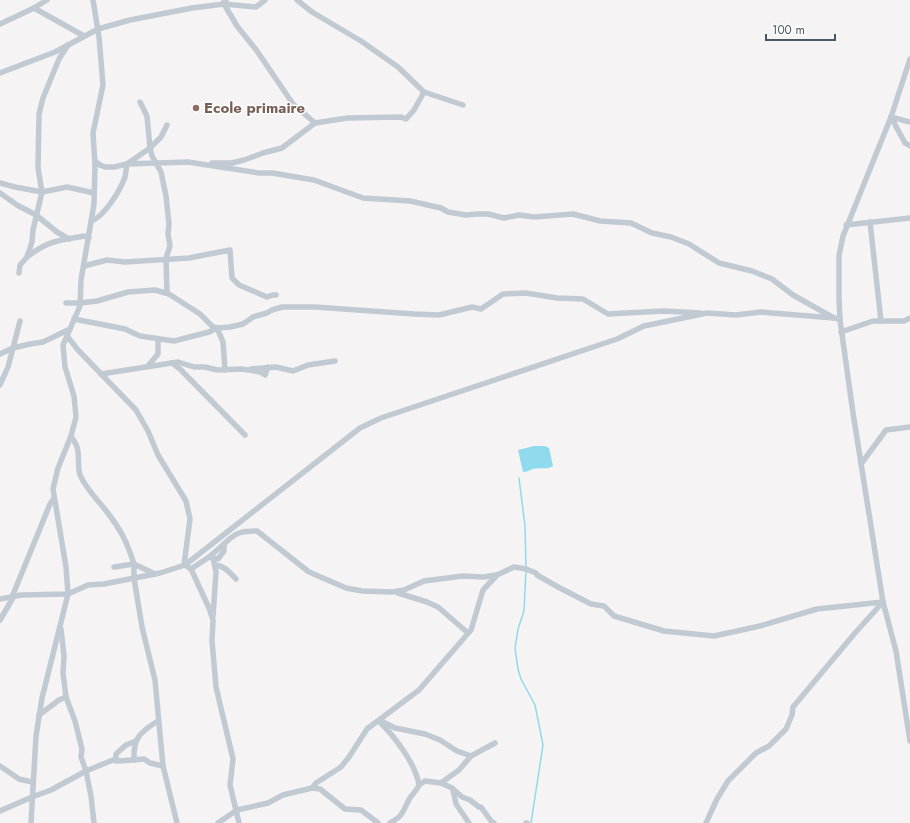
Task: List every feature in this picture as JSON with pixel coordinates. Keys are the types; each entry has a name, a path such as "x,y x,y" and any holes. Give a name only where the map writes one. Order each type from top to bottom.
{"street":[{"path":"0,24 34,8 47,0"},
{"path":"31,823 32,782 39,715 68,594 66,567 53,489 58,468 71,436 76,417 74,396 65,368 63,345 80,303 81,280 94,204 95,161 93,133 103,86 98,29 93,0"},
{"path":"0,73 35,60 98,29 130,20 225,1 256,7 265,0"},
{"path":"297,0 312,12 362,41 398,67 424,92 464,106"},
{"path":"225,1 237,26 257,52 292,104 315,123"},
{"path":"34,8 84,36"},
{"path":"27,257 32,242 36,215 42,192 38,168 39,114 43,98 59,59 70,44"},
{"path":"910,59 891,117 846,225 839,256 837,318 842,332 883,602 896,651 910,741"},
{"path":"95,161 100,166 105,168 127,164 156,162 232,164 282,148 315,123 347,118 401,117 406,119 414,110 424,92"},
{"path":"140,102 147,116 150,148 164,179 170,246 166,258 167,294"},
{"path":"891,117 910,122"},
{"path":"891,117 905,142 910,146"},
{"path":"92,220 101,214 113,200 125,177 127,164 150,148 161,137 167,125"},
{"path":"244,160 249,167 259,173"},
{"path":"204,163 217,167 259,173 272,173 314,180 353,196 410,201 441,208 448,212 466,215 488,214 504,218 519,215 534,217 573,214 600,221 631,222 652,233 671,237 689,244 719,263 752,271 772,279 793,295 837,318"},
{"path":"0,183 42,192 67,187 94,193"},
{"path":"0,193 17,205 36,215 57,232 69,239"},
{"path":"846,225 910,218"},
{"path":"870,222 881,321"},
{"path":"19,273 20,265 27,257 41,246 52,242 84,236 89,238"},
{"path":"84,266 107,260 125,262 166,258 189,258 230,250 232,278 239,285 267,297 276,295"},
{"path":"66,303 97,301 128,292 155,290 167,294 184,303 200,314 213,327 217,328 223,342 225,370"},
{"path":"74,319 124,329 140,336 174,341 209,332 217,328 243,324 253,317 282,307 315,307 414,314 439,314 472,307 481,309 503,294 526,293 557,298 583,299 608,314 664,311 736,315 761,312 837,318"},
{"path":"0,599 21,595 68,594 88,585 104,584 155,574 185,565 360,428 381,418 616,339 644,326 707,313"},
{"path":"842,332 873,321 904,321 910,318"},
{"path":"0,385 8,367 20,321"},
{"path":"0,354 13,348 43,342 70,329"},
{"path":"67,336 100,374 136,410 148,431 158,455 186,501 190,519 185,565"},
{"path":"148,366 158,354 158,339"},
{"path":"100,374 178,362 194,367 205,367 217,370 241,369 260,372 265,375 268,367 293,370 308,365 335,361"},
{"path":"172,363 180,369 245,435"},
{"path":"861,464 886,430 910,427"},
{"path":"71,436 77,447 79,474 89,490 124,536 134,564 134,578 142,627 155,680 163,766 177,823"},
{"path":"0,620 13,597 50,504 54,498"},
{"path":"191,569 211,558 234,535 246,531 257,531 309,572 346,588 362,591 392,592 404,590 424,581 463,576 483,577 497,575 514,567 526,569 536,573 558,587 591,604 604,606 614,616 664,631 714,636 760,626 818,609 883,602"},
{"path":"210,545 211,558 215,568 212,641 216,687 233,759 230,785 239,823"},
{"path":"114,567 134,564 155,574"},
{"path":"185,565 191,569 213,620"},
{"path":"215,568 226,568 236,579"},
{"path":"312,788 316,783 341,767 367,729 419,690 471,630 483,590 497,575"},
{"path":"392,592 427,602 438,607 468,633"},
{"path":"706,823 717,799 728,781 756,753 769,746 786,729 794,707 855,633 883,602"},
{"path":"60,625 64,656 63,673 66,697 75,721 82,749 81,757 86,771 91,796 94,823"},
{"path":"39,715 59,700 66,697"},
{"path":"379,721 396,728 425,734 471,756"},
{"path":"379,721 395,738 418,777 419,785 416,792 410,797 402,815 390,823"},
{"path":"134,760 136,741 142,732 158,722"},
{"path":"116,761 116,754 126,745 136,741"},
{"path":"441,784 459,770 471,756 495,743"},
{"path":"0,811 51,790 86,771 113,760 144,759 150,763 163,766"},
{"path":"0,766 19,779 32,782"},
{"path":"419,785 425,782 441,784 452,788 462,797 481,807 494,823"},
{"path":"218,823 237,810 268,803 283,795 312,788 320,789 345,809 361,810 378,823"},
{"path":"452,788 456,804 469,823"}],"water":[{"path":"534,446 545,446 549,448 553,466 548,468 535,468 523,472 518,450"}],"waterway":[{"path":"519,478 525,526 526,567"},
{"path":"526,570 524,611 518,629 515,648 521,679 535,705 543,745 531,823"}],"place":[{"name":"Ecole primaire","path":"196,108"}]}
